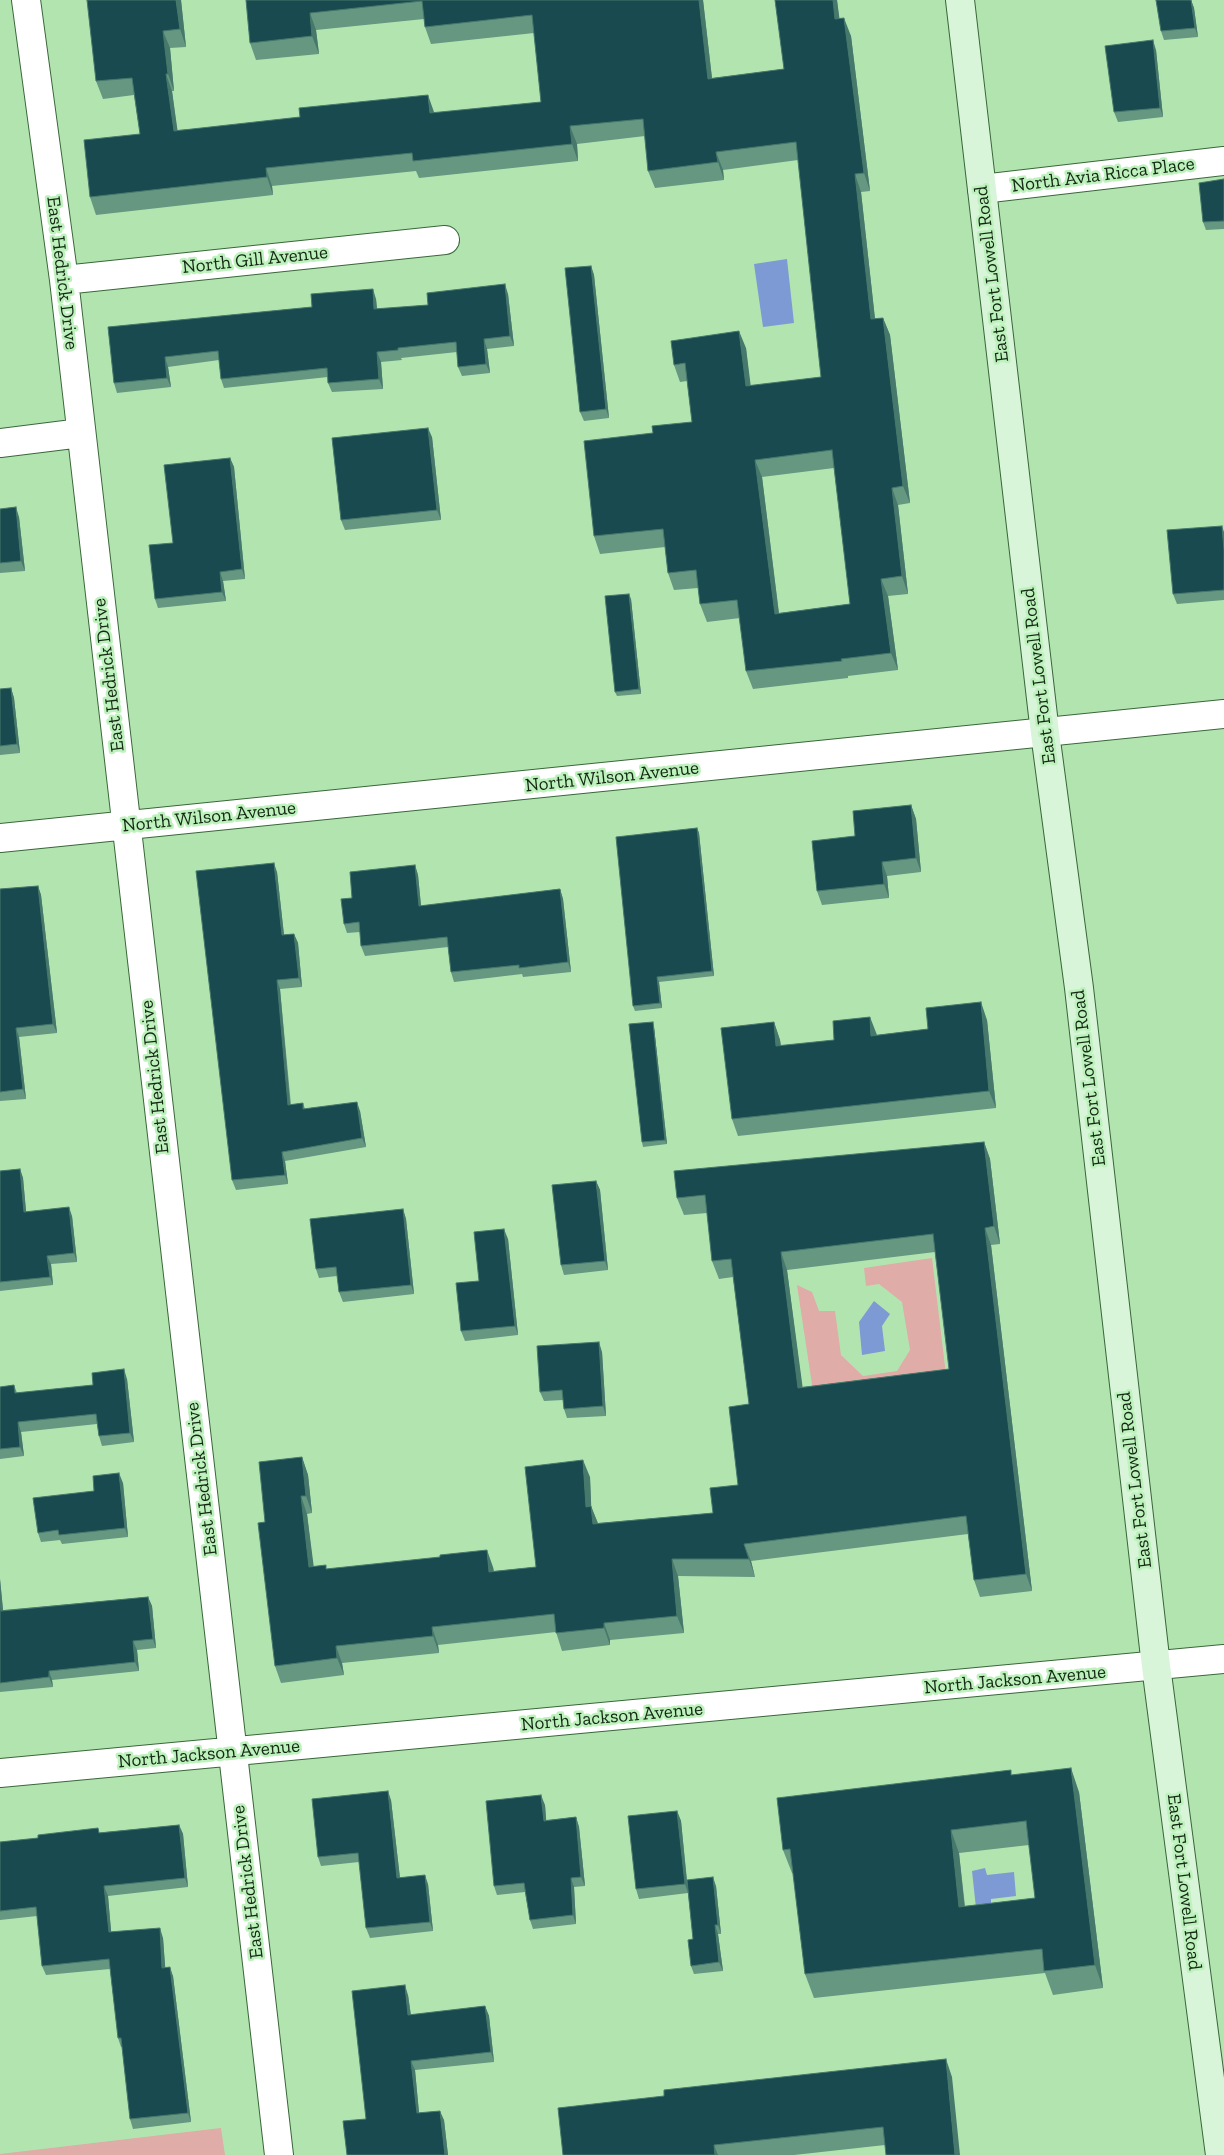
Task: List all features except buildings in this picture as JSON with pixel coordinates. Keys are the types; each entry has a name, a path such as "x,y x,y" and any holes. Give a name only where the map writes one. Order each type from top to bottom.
{"main road":[{"name":"East Fort Lowell Road","path":"960,0 1045,733 1078,978 1156,1666 1220,2155"}],"street":[{"name":"East Hedrick Drive","path":"26,0 64,280 82,433 279,2155"},
{"name":"North Avia Ricca Place","path":"982,189 1224,161"},
{"name":"North Gill Avenue","path":"64,280 445,240"},
{"path":"0,443 82,433"},
{"name":"North Wilson Avenue","path":"0,838 1224,714"},
{"name":"North Jackson Avenue","path":"0,1773 1224,1659"}],"shaded area":[{"path":"932,1258 947,1383 814,1398 797,1285 812,1292 819,1311 835,1311 841,1355 863,1376 897,1371 910,1350 902,1302 879,1284 866,1286 864,1268"},
{"path":"221,2128 225,2155 0,2155 0,2154"}],"water":[{"path":"787,259 794,323 763,327 754,264"},
{"path":"874,1301 890,1314 882,1326 885,1351 862,1355 859,1322"},
{"path":"985,1868 987,1875 1014,1872 1016,1896 991,1899 991,1905 976,1908 972,1871"}]}
